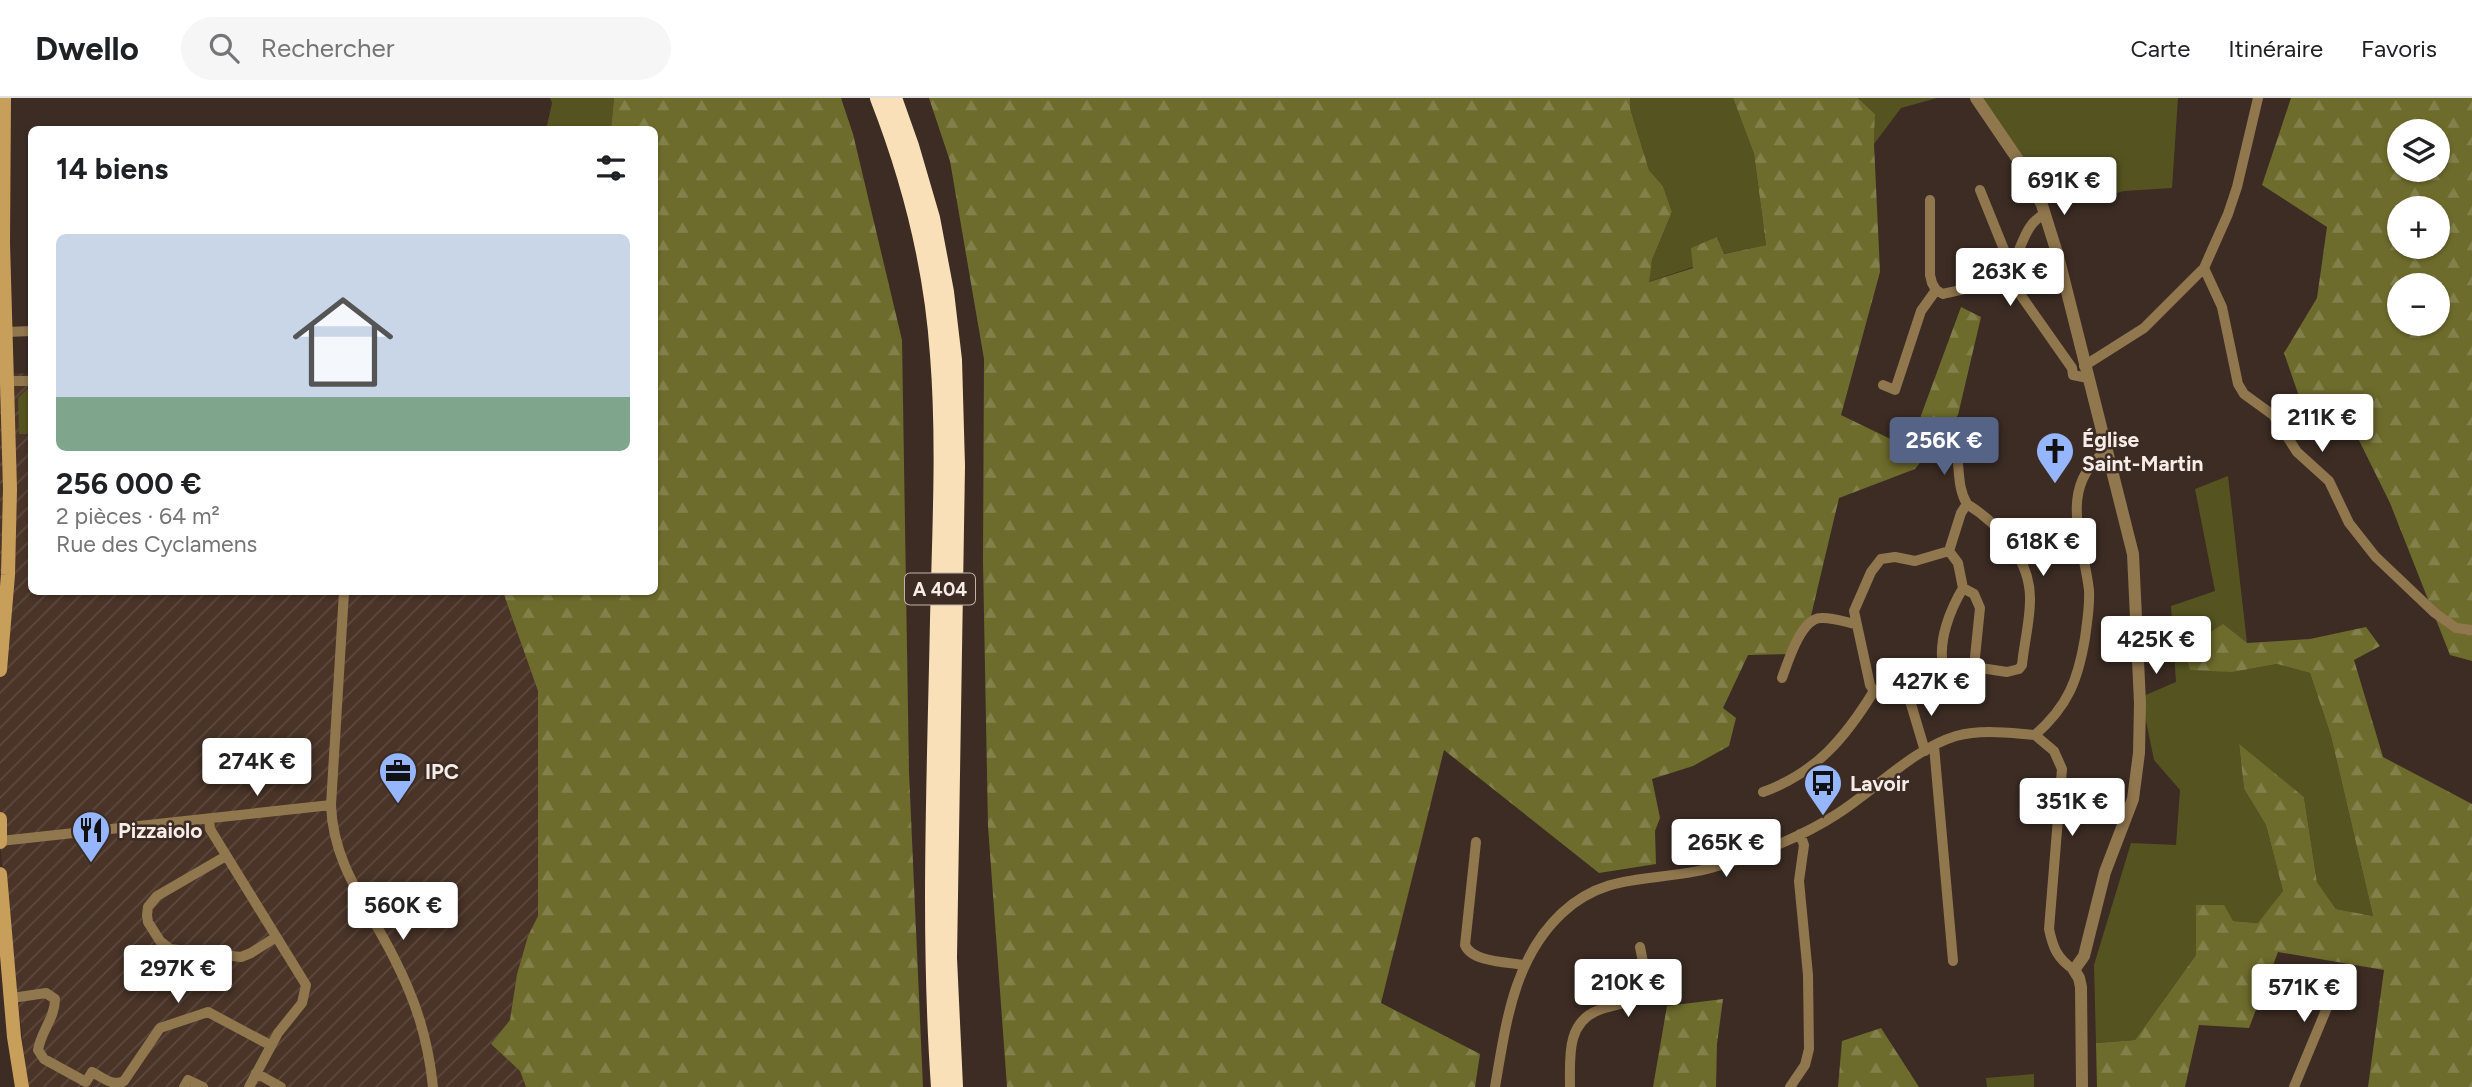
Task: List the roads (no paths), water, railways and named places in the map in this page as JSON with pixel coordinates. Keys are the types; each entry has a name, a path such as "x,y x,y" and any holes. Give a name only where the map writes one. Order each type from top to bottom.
{"highway":[{"name":"A 404","path":"879,98 898,150 917,217 931,288 939,354 943,453 934,965 940,1087"},
{"name":"A 404","path":"893,98 931,218 945,292 954,373 956,466 948,958 954,1087"}],"main road":[{"path":"0,670 10,489 4,335 4,98"},
{"path":"0,818 0,841"},
{"path":"0,874 14,1037 22,1087"}],"street":[{"path":"1976,98 2025,170 2045,214 2133,554 2140,703 2139,753 2133,799 2105,872 2084,956 2074,970"},
{"path":"1980,190 2005,252 2015,287 2072,368 2073,375 2086,372 2144,328 2204,268 2237,187 2258,98"},
{"path":"1930,200 1931,284 1943,294 1992,281 2009,270 2024,235 2035,221 2045,214"},
{"path":"2204,268 2222,307 2238,384 2244,394 2273,415 2297,452 2329,481 2349,523 2375,556 2435,613 2456,628 2472,630"},
{"path":"1883,385 1895,390 1921,311 1936,290"},
{"path":"4,335 28,332"},
{"path":"7,381 28,381"},
{"path":"1874,691 1908,694 1943,666 2007,672 2020,668 2030,601 2025,570 2010,543 1983,514 1967,504 1961,495 1957,445 1950,434"},
{"path":"2035,735 2054,718 2069,696 2080,668 2089,600 2076,518 2076,499 2081,482 2093,461 2106,451"},
{"path":"1967,504 1961,513 1950,551 1958,564 1964,588 1974,594 1980,608 1974,667"},
{"path":"1874,691 1870,685 1855,624 1856,606 1871,572 1881,559 1895,557 1915,561 1950,551"},
{"path":"1943,666 1947,622 1952,607 1964,588"},
{"path":"344,595 331,805 335,842 342,864 412,996 424,1028 433,1087"},
{"path":"1782,678 1791,653 1805,627 1812,620 1821,617 1855,624"},
{"path":"1763,792 1784,785 1807,771 1838,743 1874,691"},
{"path":"1908,694 1929,748 1954,961"},
{"path":"1495,1087 1515,987 1524,965 1546,932 1581,897 1594,890 1629,880 1712,868 1800,834 1838,814 1929,748 1955,737 1977,732 2035,735 2054,751 2062,769 2049,929 2054,950 2079,978 2082,1087"},
{"path":"0,841 331,805"},
{"path":"209,819 210,830 304,980 306,992 302,1003 270,1045 249,1087"},
{"path":"1790,1087 1805,1065 1809,1049 1808,975 1799,881 1804,845 1800,834"},
{"path":"1476,842 1466,950 1475,957 1524,965"},
{"path":"226,856 157,896 148,907 148,922 160,941 170,949 241,957 276,937"},
{"path":"1570,1087 1570,1056 1574,1031 1586,1017 1598,1010 1642,998 1645,991 1640,947"},
{"path":"2294,1087 2341,974"},
{"path":"12,998 46,993 55,999 55,1011 40,1038 38,1050 44,1059 86,1083 92,1072 114,1084 120,1084 160,1028 208,1012 270,1045"},
{"path":"256,1073 281,1087"},
{"path":"186,1083 203,1087"}],"place":[{"name":"Église Saint-Martin","path":"2055,485"},
{"name":"IPC","path":"398,805"},
{"name":"Lavoir","path":"1823,817"},
{"name":"Pizzaiolo","path":"91,864"}]}
